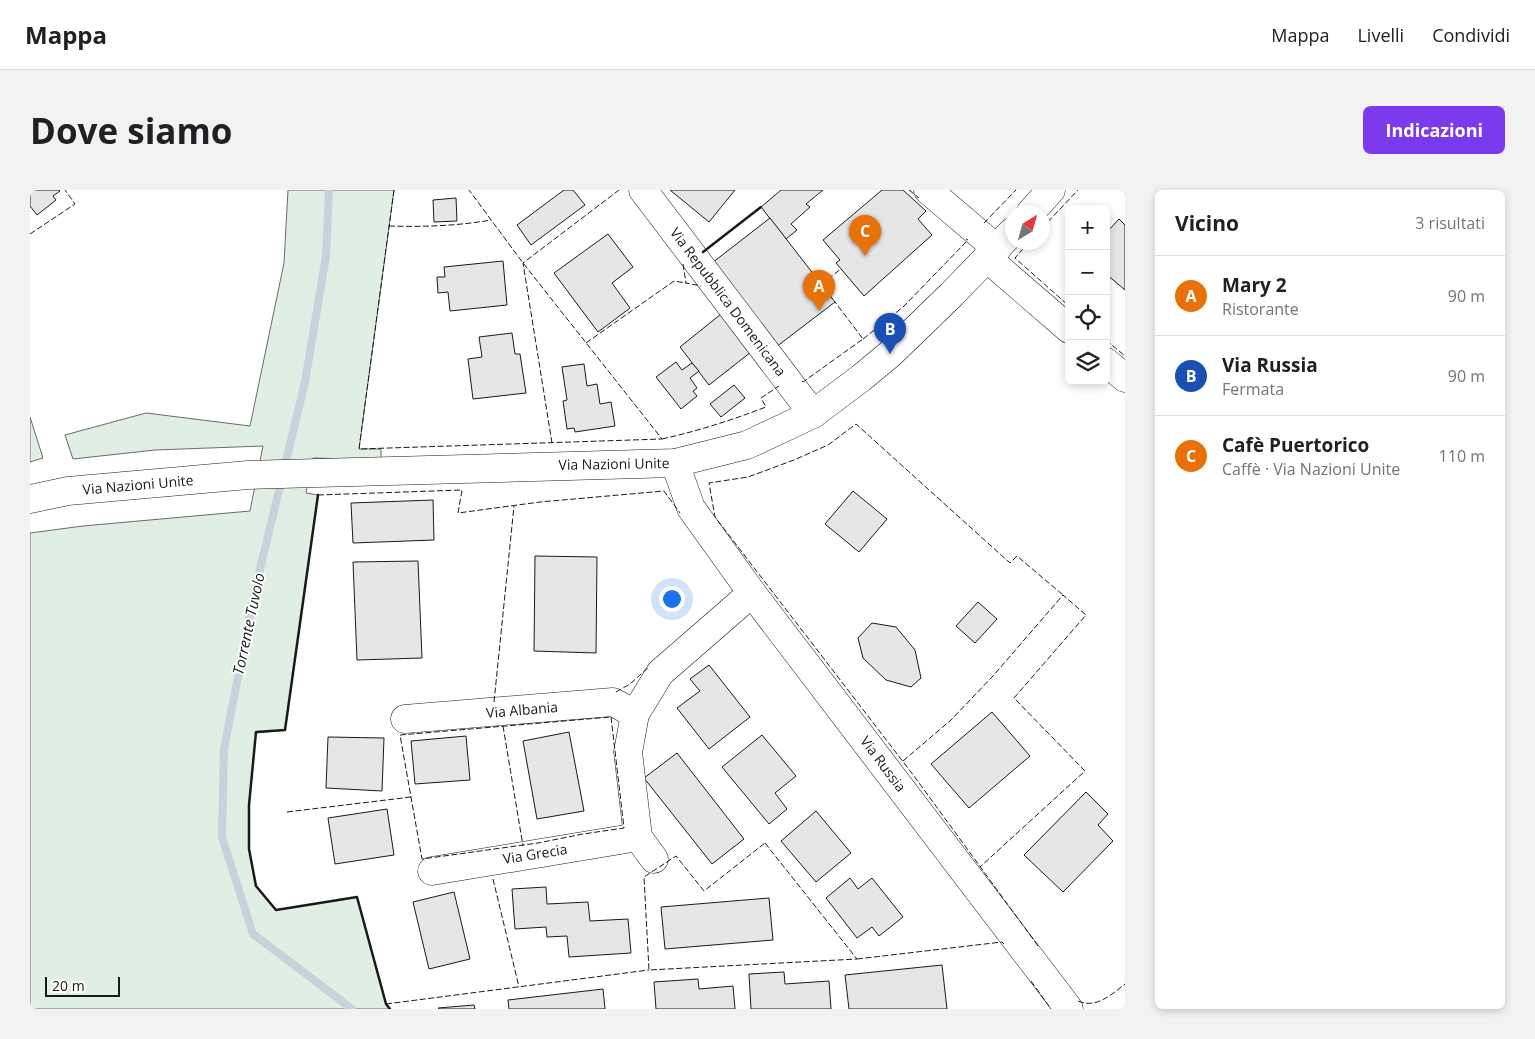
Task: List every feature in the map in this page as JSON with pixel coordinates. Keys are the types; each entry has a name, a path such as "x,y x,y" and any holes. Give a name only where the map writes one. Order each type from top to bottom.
{"street":[{"name":"Via Repubblica Domenicana","path":"643,190 813,414"},
{"path":"928,190 999,247 1065,324"},
{"path":"1037,205 1051,190"},
{"name":"Via Nazioni Unite","path":"30,499 68,491 248,475 675,463 747,445 813,414 861,378 890,354 999,247"},
{"path":"1110,365 1125,378"},
{"name":"Via Russia","path":"675,463 691,508 752,593 1070,1009"},
{"path":"635,714 660,673 752,593"},
{"name":"Via Albania","path":"405,719 613,702 635,714"},
{"name":"Via Grecia","path":"432,870 646,848 628,752 635,714"}],"green space":[{"path":"288,190 394,190 359,449 381,449 381,460 313,458 306,493 318,495 285,730 256,733 249,805 249,849 256,886 276,910 357,897 386,1003 390,1009 30,1009 30,533 83,526 250,511 263,446 155,450 73,459 65,435 146,413 250,426 284,263"},
{"path":"30,417 43,458 30,462"}],"building":[{"path":"33,190 60,191 53,196 56,200 37,215 30,206 30,192"},
{"path":"564,190 573,190 585,205 531,245 517,225"},
{"path":"670,190 735,190 709,222"},
{"path":"781,190 823,190 806,204 810,207 791,224 797,230 786,239 761,207"},
{"path":"882,190 903,190 926,211 918,219 932,235 864,296 836,263 840,260 823,240"},
{"path":"456,198 457,221 434,222 433,200"},
{"path":"770,218 835,302 776,347 712,263"},
{"path":"1119,219 1125,225 1125,290 1110,277 1110,229"},
{"path":"608,234 633,267 612,283 630,308 598,332 554,273"},
{"path":"503,261 507,305 450,311 448,292 438,293 437,277 445,277 444,267"},
{"path":"721,314 751,352 709,385 680,347"},
{"path":"512,333 515,354 520,354 526,393 473,399 468,359 482,357 479,337"},
{"path":"676,362 682,370 692,363 699,371 690,378 697,388 693,391 697,396 681,409 656,377"},
{"path":"584,364 587,386 597,384 600,404 611,402 615,426 575,432 574,428 567,429 563,401 567,400 562,367"},
{"path":"734,385 745,398 721,417 710,404"},
{"path":"853,491 887,519 859,552 825,524"},
{"path":"433,500 434,540 353,543 351,503"},
{"path":"535,556 597,557 596,653 534,651"},
{"path":"418,561 422,658 357,660 353,562"},
{"path":"978,602 997,619 975,643 956,626"},
{"path":"872,623 896,627 915,650 921,678 911,687 886,680 863,658 858,638"},
{"path":"709,665 750,717 709,749 677,708 700,691 690,679"},
{"path":"992,712 1030,756 969,808 931,764"},
{"path":"569,732 584,811 537,819 523,741"},
{"path":"762,735 796,776 775,793 787,809 769,824 722,767"},
{"path":"466,736 470,780 415,784 411,741"},
{"path":"328,737 384,738 382,791 326,788"},
{"path":"677,753 744,839 712,864 644,778"},
{"path":"1086,792 1108,814 1098,825 1113,841 1063,892 1024,855"},
{"path":"387,809 394,855 335,864 328,818"},
{"path":"816,811 851,853 816,882 781,841"},
{"path":"850,878 858,889 872,878 903,917 879,936 872,927 857,938 826,898"},
{"path":"546,887 547,904 588,902 590,921 628,919 631,953 569,957 567,936 547,937 546,927 515,929 512,889"},
{"path":"454,892 470,959 429,969 413,902"},
{"path":"769,898 773,940 665,949 661,907"},
{"path":"942,965 947,1009 849,1009 845,975"},
{"path":"784,972 785,984 829,981 831,1009 751,1009 749,974"},
{"path":"698,979 699,989 733,986 735,1009 656,1009 654,982"},
{"path":"603,989 605,1009 509,1009 508,1000"},
{"path":"474,1005 475,1009 438,1008"}],"waterway":[{"name":"Torrente Tuvolo","path":"329,190 326,256 305,382 254,594 224,749 222,837 253,934 352,1009"}],"fence":[{"path":"30,234 75,204 65,190"},
{"path":"394,190 359,449 662,439 523,263 469,190"},
{"path":"552,443 523,263 619,190"},
{"path":"909,190 919,198"},
{"path":"984,223 1016,190"},
{"path":"1050,220 1078,190"},
{"path":"389,226 440,226 491,220"},
{"path":"863,339 903,307 968,240 966,239"},
{"path":"1022,250 1015,258 1065,302"},
{"path":"683,264 686,283 701,286"},
{"path":"821,284 841,269"},
{"path":"586,343 674,281 686,283"},
{"path":"802,381 863,339 835,302"},
{"path":"1110,343 1125,356"},
{"path":"662,439 715,425 766,407 761,398 779,386"},
{"path":"1038,946 914,776 715,517 709,483 748,477 794,460 828,445 856,424 1010,563 1017,556 1063,595"},
{"path":"318,495 462,490 458,513 540,502 664,491 680,513"},
{"path":"494,702 514,506"},
{"path":"903,761 951,720 993,676 1063,595 1086,615 1014,698 1085,771 980,867"},
{"path":"616,692 630,684 650,666"},
{"path":"611,717 624,828 538,843 422,859 400,735 611,717"},
{"path":"503,726 523,846"},
{"path":"287,812 411,797"},
{"path":"765,843 857,959 649,970 644,877 676,856 704,891 765,843"},
{"path":"493,879 519,987"},
{"path":"857,959 1002,942 1004,944"},
{"path":"386,1004 649,970"},
{"path":"1031,981 1051,1009"},
{"path":"1078,1001 1091,1003 1103,1000 1125,984"}],"wall":[{"path":"703,252 761,207"},
{"path":"318,495 285,730 256,732 249,805 249,849 256,886 276,910 357,897 386,1004 390,1009"}],"place":[{"name":"Cafè Puertorico","path":"865,256"},
{"name":"Mary 2","path":"819,311"},
{"name":"Via Russia","path":"890,354"}]}
